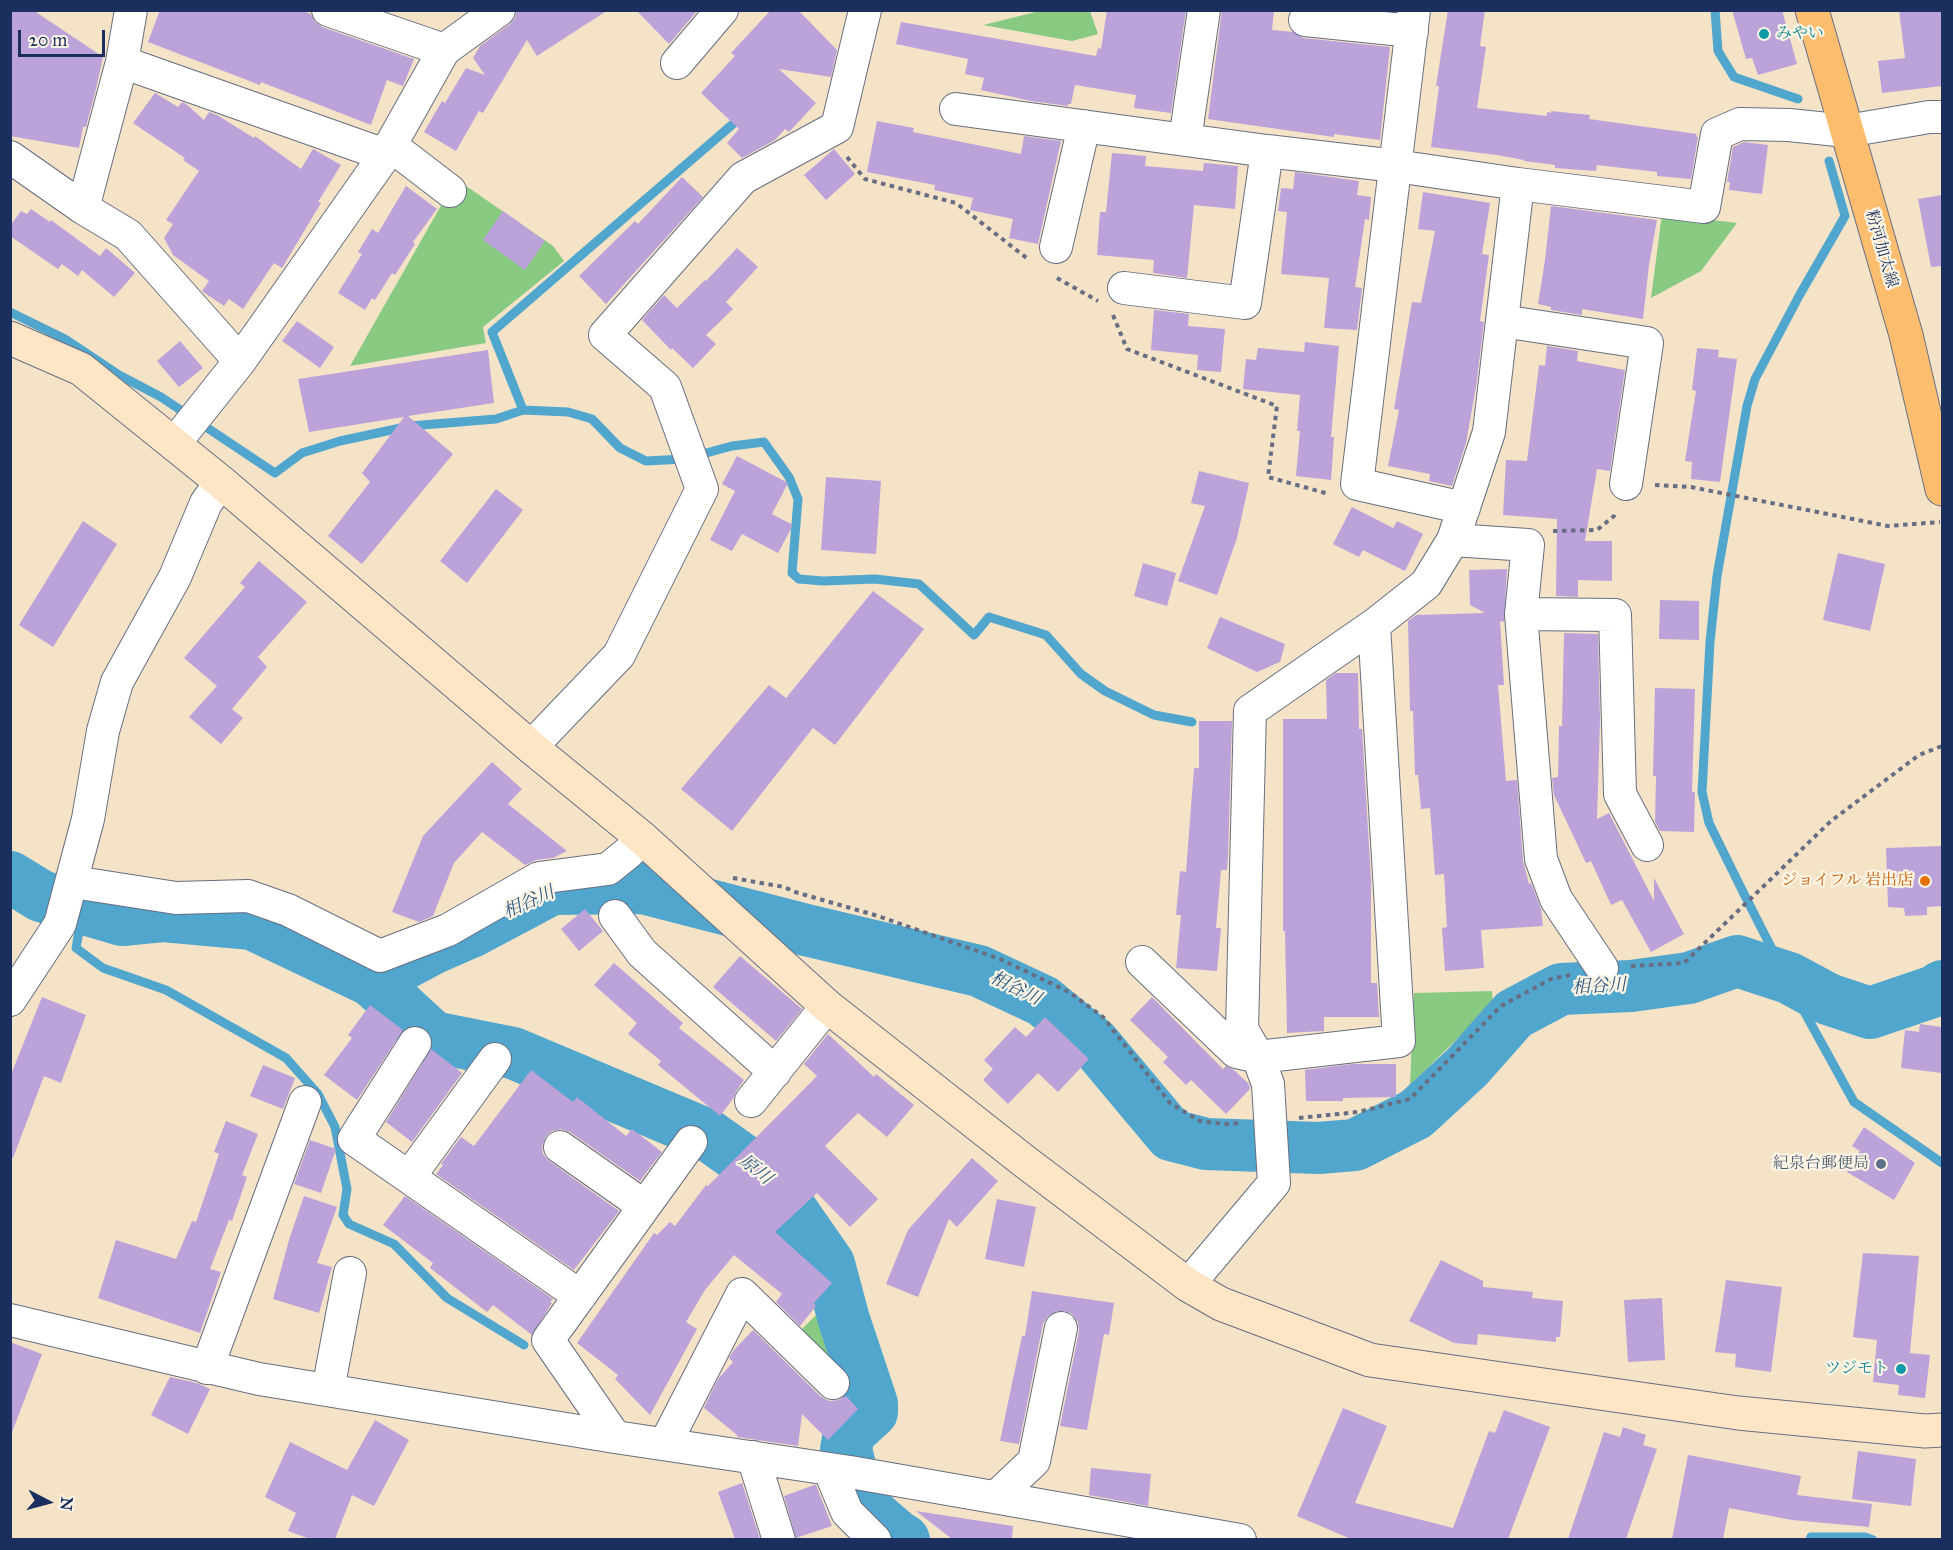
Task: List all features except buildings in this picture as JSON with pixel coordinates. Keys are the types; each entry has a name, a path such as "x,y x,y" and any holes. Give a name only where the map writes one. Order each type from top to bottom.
{"main road":[{"name":"粉河加太線","path":"1812,10 1906,335 1942,489"}],"street":[{"path":"83,208 122,62 131,10"},
{"path":"328,10 444,50"},
{"path":"174,444 240,361 387,150 444,50 499,10"},
{"path":"677,63 722,10"},
{"path":"531,747 619,655 702,489 664,387 604,335 743,178 837,127 865,10"},
{"path":"1185,140 1204,10"},
{"path":"1305,20 1413,21 1357,484 1464,508"},
{"path":"122,62 387,150 450,191"},
{"path":"956,109 1704,207 1717,134 1740,123 1846,131 1929,117 1942,117"},
{"path":"1046,261 1084,126"},
{"path":"1111,299 1245,303 1267,151"},
{"path":"10,157 83,208 128,235 240,361"},
{"path":"1188,1285 1274,1183 1268,1084 1258,1057 1242,1029 1250,711 1374,625 1426,584 1453,540 1489,432 1518,184"},
{"path":"1502,321 1647,344 1626,483"},
{"path":"10,338 81,369 221,482 531,747 641,837 827,1006 1024,1161 1188,1285 1221,1304 1370,1360 1738,1413 1924,1431 1942,1430"},
{"path":"10,1000 60,924 88,819 103,731 117,682 175,577 206,503 221,482"},
{"path":"1453,540 1528,545 1521,614 1541,859 1556,898 1602,968"},
{"path":"1521,614 1615,615 1620,794 1647,844"},
{"path":"1142,962 1236,1052 1258,1057 1399,1041 1374,625"},
{"path":"73,882 176,898 248,897 288,910 381,956 448,930 539,878 608,869 629,852 641,837"},
{"path":"615,916 642,953 775,1072"},
{"path":"751,1101 827,1006"},
{"path":"415,1043 354,1138 580,1296"},
{"path":"409,1177 495,1059"},
{"path":"207,1368 305,1102"},
{"path":"615,1437 548,1340 691,1142"},
{"path":"560,1147 644,1206"},
{"path":"328,1390 350,1273"},
{"path":"665,1444 742,1294 833,1383"},
{"path":"10,1320 259,1379 615,1437 844,1471 1240,1539"},
{"path":"996,1497 1034,1461 1061,1328"},
{"path":"753,1457 779,1539"},
{"path":"844,1471 847,1512 875,1539"}],"path":[{"path":"827,133 865,179 956,203 1046,261 1111,299 1127,349 1277,406 1268,477 1337,496"},
{"path":"1543,532 1597,530 1614,516 1626,483 1691,487 1888,526 1942,521"},
{"path":"1602,968 1684,963 1831,821 1919,755 1942,746"}],"green space":[{"path":"1044,10 1090,11 1098,34 1072,41 983,25"},
{"path":"456,179 553,246 564,261 483,327 486,343 350,366"},
{"path":"1662,214 1737,223 1701,271 1651,298"},
{"path":"1492,991 1493,1004 1410,1085 1414,993"},
{"path":"828,1303 852,1385 801,1330"}],"waterway":[{"path":"1715,10 1718,51 1734,77 1798,99"},
{"path":"10,312 65,339 119,375 161,397 275,473 302,453 340,441 410,426 496,419 523,410 492,332 741,117"},
{"path":"1829,161 1845,216 1755,379 1747,406 1717,576 1710,642 1702,792 1709,823 1800,1004 1854,1102 1942,1163"},
{"path":"523,410 568,412 592,419 620,448 646,461 684,459 732,446 764,442 789,477 798,499 792,573 799,579 823,581 875,579 919,584 974,635 989,617 1046,635 1081,674 1105,691 1154,715 1192,722"},
{"name":"原川","path":"10,877 41,896 122,920 163,916 252,924 372,981 433,1037 513,1053 708,1135 770,1179 829,1264 844,1320 872,1404 872,1412 849,1433 846,1450 860,1504 904,1540"},
{"name":"相谷川","path":"372,981 552,889 643,888 979,971 1043,1001 1094,1043 1171,1135 1206,1144 1318,1148 1355,1145 1416,1114 1467,1067 1514,1014 1561,989 1631,986 1689,978 1737,961 1789,978 1828,999 1870,1013 1935,991 1942,986"},
{"path":"83,909 76,948 103,968 166,990 286,1058 318,1094 335,1127 347,1189 343,1215 349,1224 394,1244 447,1298 524,1345"},
{"path":"1810,1540 1811,1537 1865,1537 1873,1540"}],"place":[{"name":"みやい","path":"1764,34"},
{"name":"ジョイフル 岩出店","path":"1925,881"},
{"name":"紀泉台郵便局","path":"1881,1164"},
{"name":"ツジモト","path":"1901,1369"}]}
